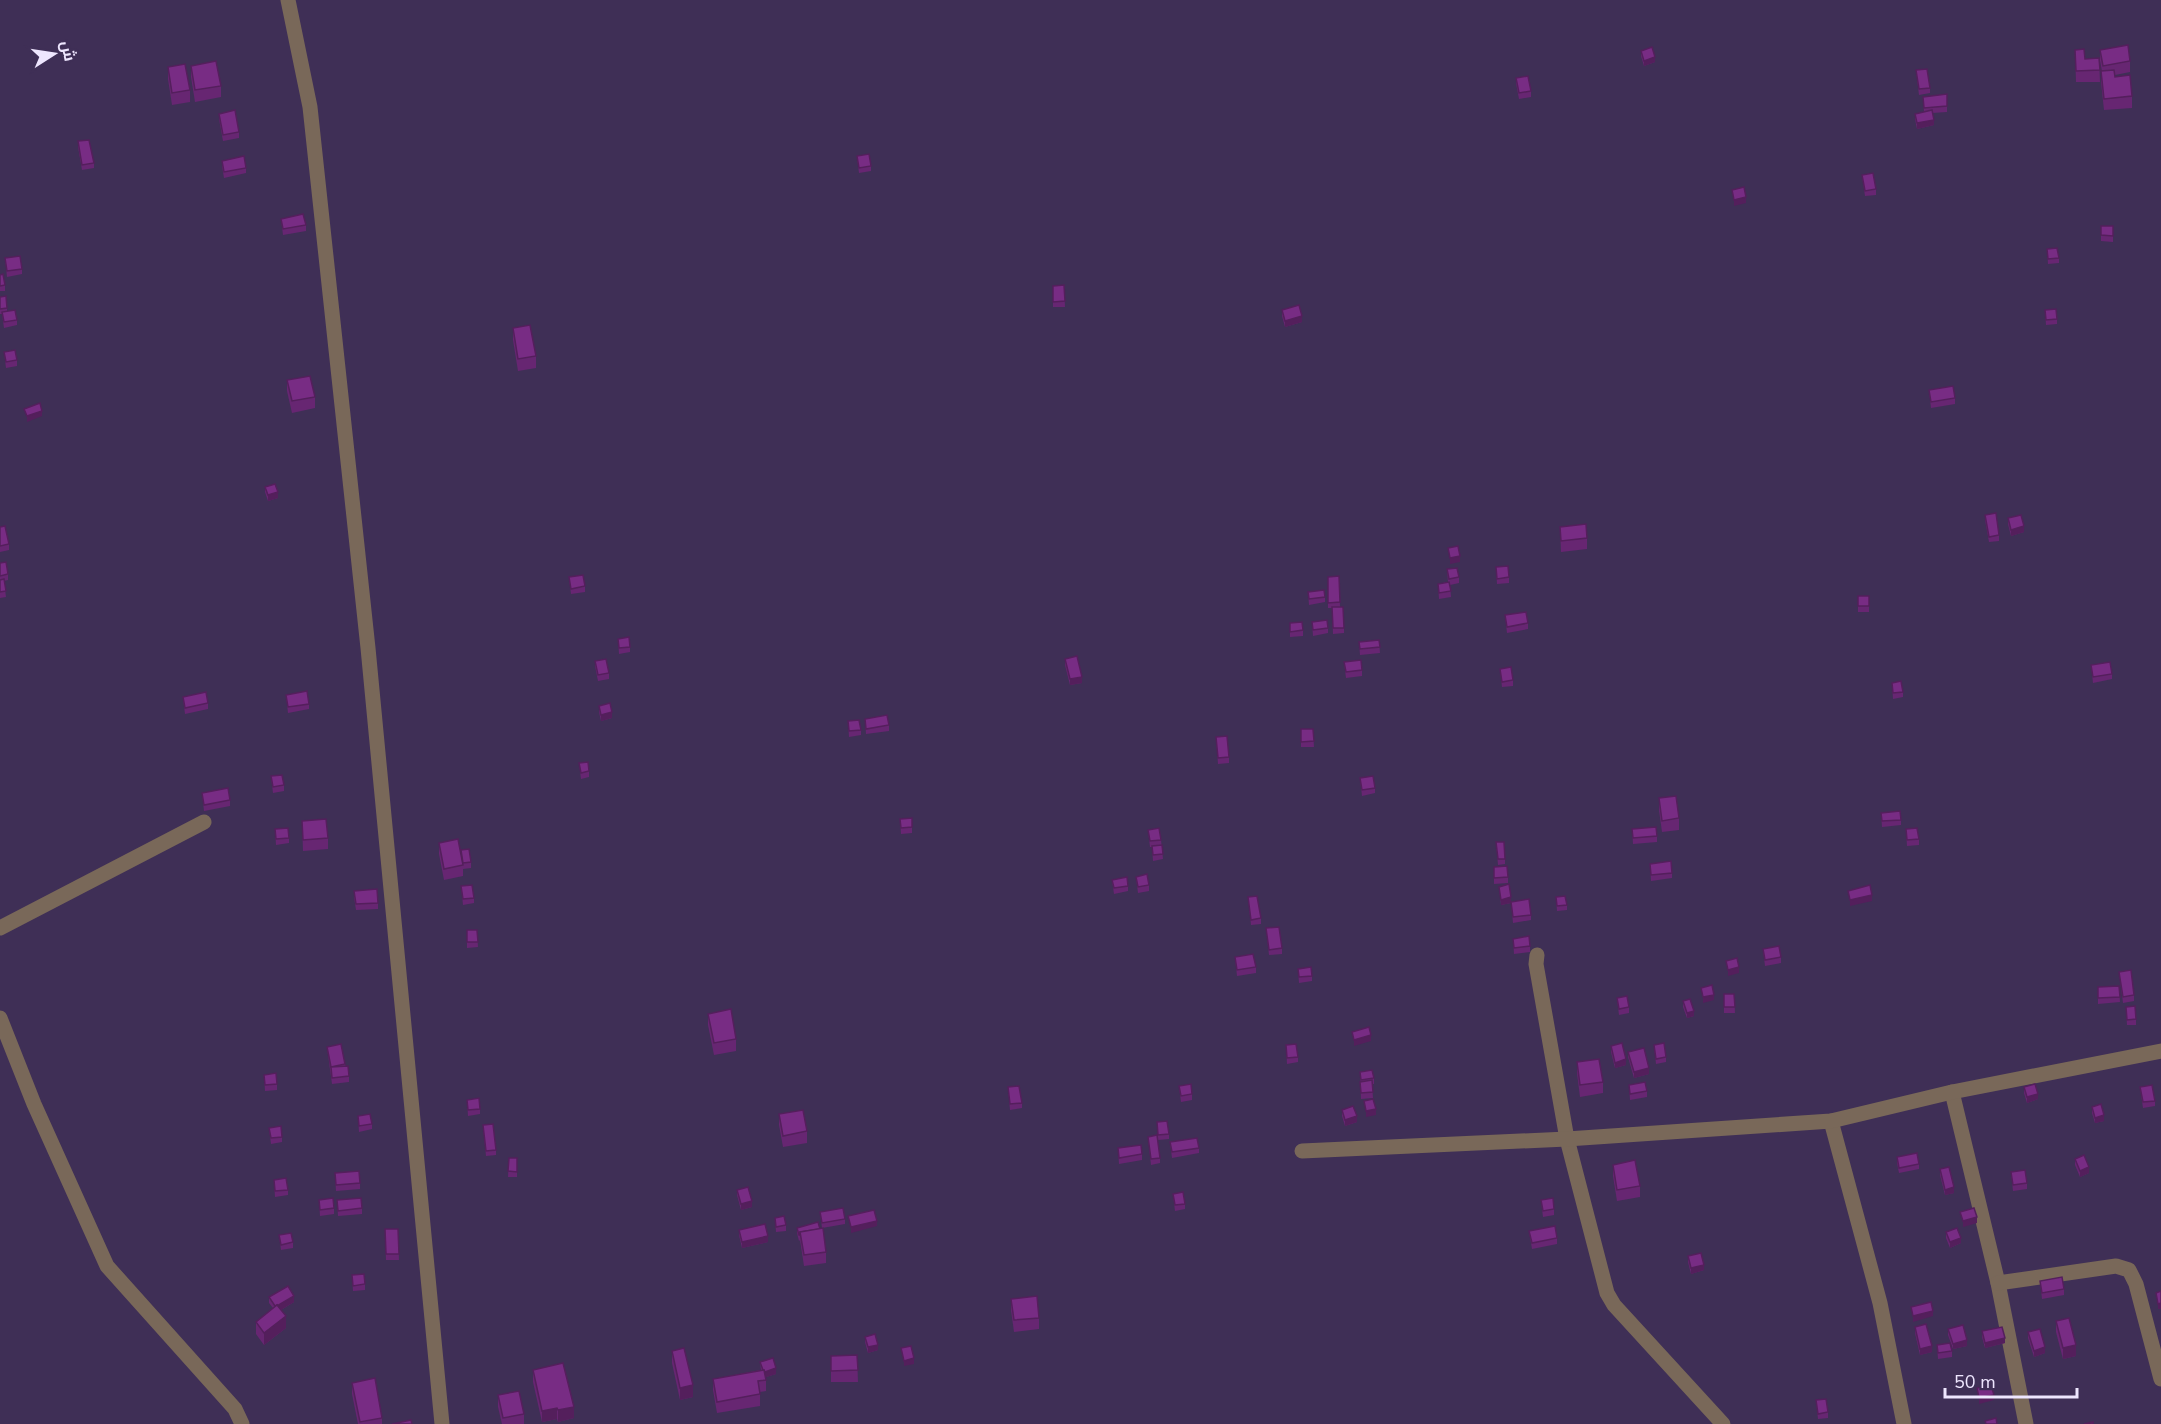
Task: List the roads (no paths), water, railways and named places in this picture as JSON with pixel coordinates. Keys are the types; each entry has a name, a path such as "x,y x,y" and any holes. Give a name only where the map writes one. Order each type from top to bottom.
{"street":[{"path":"288,0 310,106 370,672 441,1424"},
{"path":"0,928 204,822"},
{"path":"1538,956 1536,964 1568,1139 1607,1293 1614,1305 1723,1424"},
{"path":"0,1018 34,1104 107,1266 235,1410 242,1424"},
{"path":"1302,1151 1568,1139 1831,1120 1952,1092 2161,1052"},
{"path":"1952,1092 1998,1283 2026,1424"},
{"path":"1831,1120 1880,1303 1904,1424"},
{"path":"1998,1283 2116,1266 2129,1270 2136,1284 2161,1379"}]}
